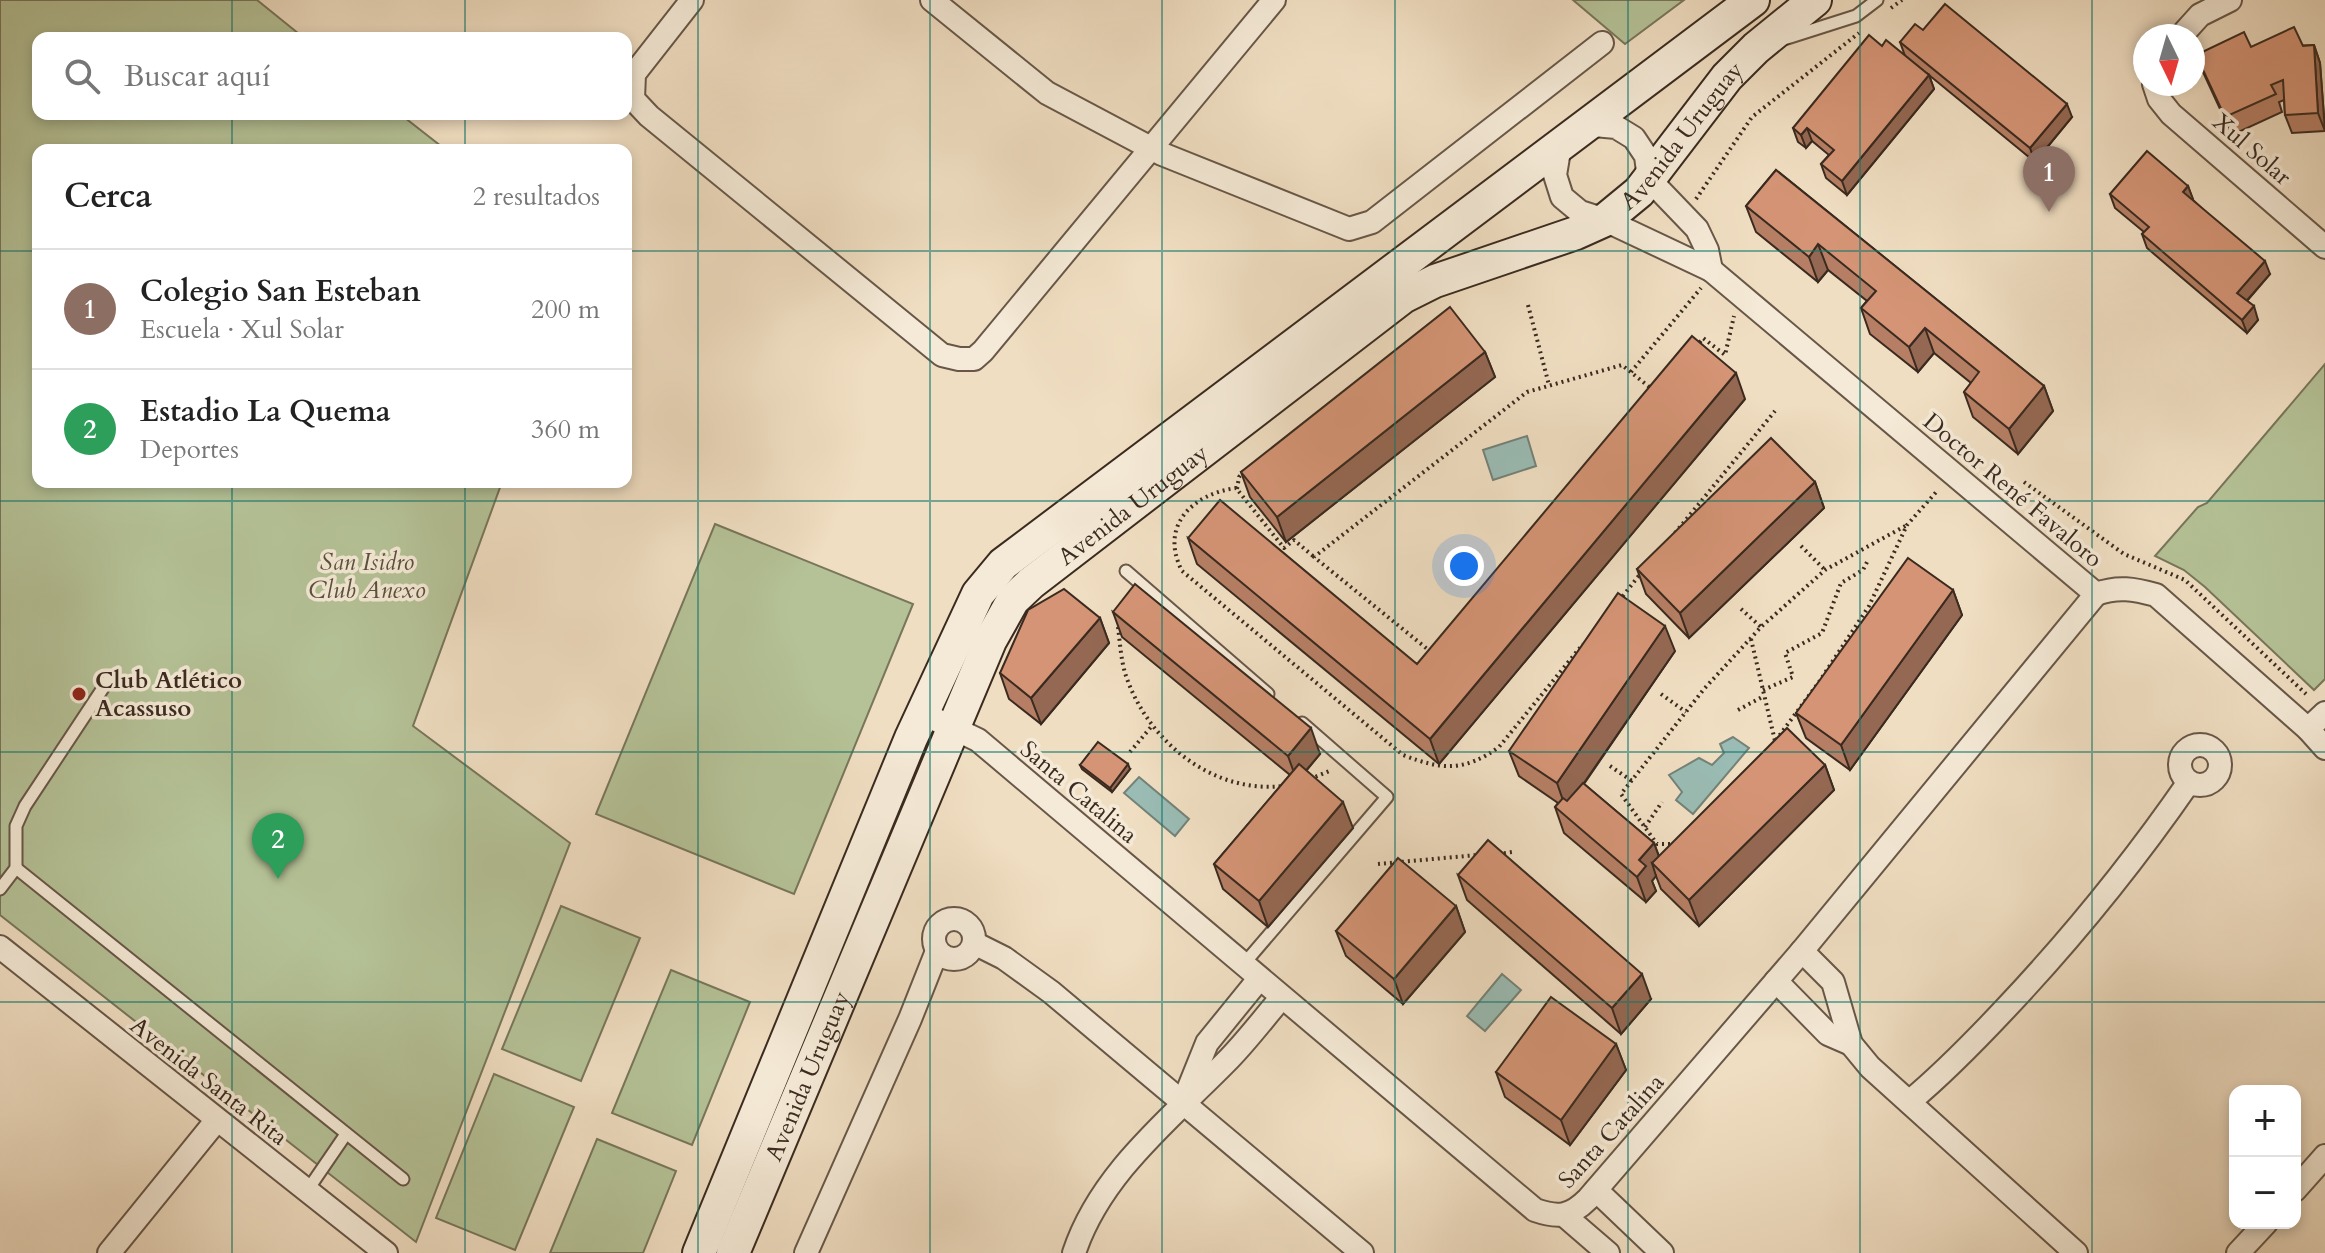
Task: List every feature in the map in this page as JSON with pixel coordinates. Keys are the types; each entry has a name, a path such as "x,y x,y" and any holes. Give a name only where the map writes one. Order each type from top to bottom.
{"main road":[{"name":"Avenida Uruguay","path":"699,1253 922,713 978,594 1003,564 1753,0"},
{"name":"Avenida Uruguay","path":"733,1253 953,728 1000,619 1013,600 1403,297 1435,281 1576,233 1605,220 1630,202 1727,77 1756,48 1815,0"}],"street":[{"path":"692,0 634,74 633,99 649,116 942,355 959,359 974,359 983,351 1274,0"},
{"path":"932,0 1047,93 1151,148 1349,229 1372,222 1602,43"},
{"path":"2192,24 2200,15 2230,0"},
{"name":"Xul Solar","path":"2158,96 2171,114 2325,247"},
{"path":"1594,125 1616,127 1634,138 1646,156 1649,179 1697,229 1713,271 1605,220 1580,212 1562,197 1555,175 1559,151 1574,133 1594,125"},
{"name":"Doctor René Favaloro","path":"1713,271 2096,594 2114,588 2156,595 2308,729 2325,748"},
{"name":"Santa Catalina","path":"922,713 978,740 1535,1210 1552,1216 1565,1216 1578,1209 1596,1190 1802,951 2096,594"},
{"path":"2308,729 2325,713"},
{"path":"1909,1102 1941,1076 2086,920 2189,782"},
{"path":"956,919 968,924 974,943 968,955 955,960 937,951 934,932 943,922 956,919"},
{"path":"974,943 1004,958 1051,992 1362,1253"},
{"name":"Avenida Santa Rita","path":"0,947 386,1253"},
{"path":"806,1253 937,951"},
{"path":"1802,951 1833,982 1851,1044 1870,1067 2076,1253"},
{"path":"1183,1103 1207,1043 1251,972"},
{"path":"1776,981 1828,1034 1851,1044"},
{"path":"1074,1253 1089,1218 1140,1148 1227,1061 1282,997"},
{"path":"109,1253 216,1121"},
{"path":"2301,1183 2325,1156"},
{"path":"1596,1190 1662,1253"},
{"path":"1565,1216 1608,1253"},
{"path":"2238,1253 2260,1229"}],"lane":[{"path":"1756,48 1856,16 1877,0"},
{"path":"1126,571 1279,703"},
{"path":"0,889 16,868 16,826 25,806 111,676"},
{"path":"1251,972 1387,797 1290,713"},
{"path":"16,868 403,1179"},
{"path":"307,1191 346,1134"}],"path":[{"path":"1889,10 1902,0"},
{"path":"1684,215 1752,117 1864,29"},
{"path":"1631,372 1713,271"},
{"path":"1694,349 1703,338 1725,355 1739,294"},
{"path":"1528,305 1549,385"},
{"path":"1314,557 1527,392 1622,365 1658,394"},
{"path":"1667,543 1775,411"},
{"path":"1248,467 1239,477 1237,489 1284,548 1294,540 1434,655"},
{"path":"1237,489 1215,491 1187,510 1176,527 1173,540 1174,556 1182,571 1403,755 1442,768 1485,757 1499,747 1588,639"},
{"path":"1767,751 1819,682 1869,606 1907,525 1926,503"},
{"path":"1683,838 1678,844 1657,844 1621,794 1686,712 1761,627 1825,570 1907,525"},
{"path":"1801,546 1825,570"},
{"path":"1738,710 1793,677 1785,653 1822,633 1841,583 1863,570 1868,560"},
{"path":"1617,603 1647,567"},
{"path":"1869,606 1874,610"},
{"path":"1741,609 1761,627"},
{"path":"1118,627 1126,675 1151,727 1173,750 1200,768 1232,782 1265,788 1293,785"},
{"path":"1751,639 1775,741"},
{"path":"1819,682 1826,687"},
{"path":"1661,694 1686,712"},
{"path":"1130,752 1151,727"},
{"path":"1307,780 1349,764"},
{"path":"1610,766 1632,781"},
{"path":"1645,827 1662,802"},
{"path":"1497,854 1512,852"},
{"path":"1378,864 1482,855"}],"green space":[{"name":"San Isidro Club Anexo","path":"0,0 257,0 297,32 32,32 32,120 408,120 438,144 32,144 32,488 500,488 413,726 570,843 416,1242 0,915"},
{"path":"1573,0 1684,0 1625,44"},
{"path":"2325,364 2325,679 2314,690 2205,587 2184,570 2155,556 2198,507 2207,503"},
{"path":"715,524 913,604 794,894 596,814"},
{"path":"561,906 640,938 581,1081 502,1049"},
{"path":"671,970 750,1002 692,1145 612,1113"},
{"path":"494,1074 574,1107 515,1250 436,1218"},
{"path":"597,1139 676,1171 643,1253 550,1253"}],"water":[{"path":"1527,436 1536,466 1493,480 1483,450"},
{"path":"1733,737 1749,748 1693,814 1676,800 1682,792 1669,775 1699,758 1712,765 1724,753 1720,744"},
{"path":"1139,777 1189,819 1175,836 1124,793"},
{"path":"1502,974 1521,990 1485,1031 1467,1016"}],"building":[{"path":"1945,4 2067,104 2030,148 1900,42 1915,24 1923,30"},
{"path":"2294,27 2303,46 2314,45 2318,113 2285,115 2283,80 2271,85 2276,94 2225,117 2205,74 2205,51 2244,32 2251,47"},
{"path":"1869,35 1882,46 1886,40 1929,75 1842,181 1821,164 1834,150 1807,128 1801,135 1793,128"},
{"path":"2147,151 2188,186 2183,192 2265,261 2237,293 2254,306 2242,320 2142,234 2149,227 2110,194"},
{"path":"1776,170 2044,386 2009,429 1964,392 1979,372 1925,328 1909,347 1861,308 1876,291 1818,244 1809,257 1746,206"},
{"path":"1450,307 1485,352 1277,517 1241,472"},
{"path":"1692,336 1736,373 1430,739 1188,538 1220,500 1417,664"},
{"path":"1771,438 1815,482 1680,613 1637,569"},
{"path":"1908,558 1953,590 1841,745 1796,713"},
{"path":"1135,584 1311,728 1288,756 1113,612"},
{"path":"1064,589 1100,618 1031,698 1000,673 1028,610"},
{"path":"1618,593 1665,626 1557,783 1509,751"},
{"path":"1787,728 1825,765 1689,900 1652,863"},
{"path":"1098,742 1128,764 1110,788 1080,765"},
{"path":"1299,764 1343,802 1259,901 1214,864"},
{"path":"1583,783 1654,843 1639,860 1646,866 1637,877 1555,807 1563,798 1567,801"},
{"path":"1488,840 1642,974 1612,1008 1458,875"},
{"path":"1398,858 1456,906 1394,979 1336,931"},
{"path":"1551,997 1616,1044 1561,1120 1496,1072"}],"place":[{"name":"Colegio San Esteban","path":"2049,212"},
{"name":"Club Atlético Acassuso","path":"79,694"},
{"name":"Estadio La Quema","path":"278,879"}]}
